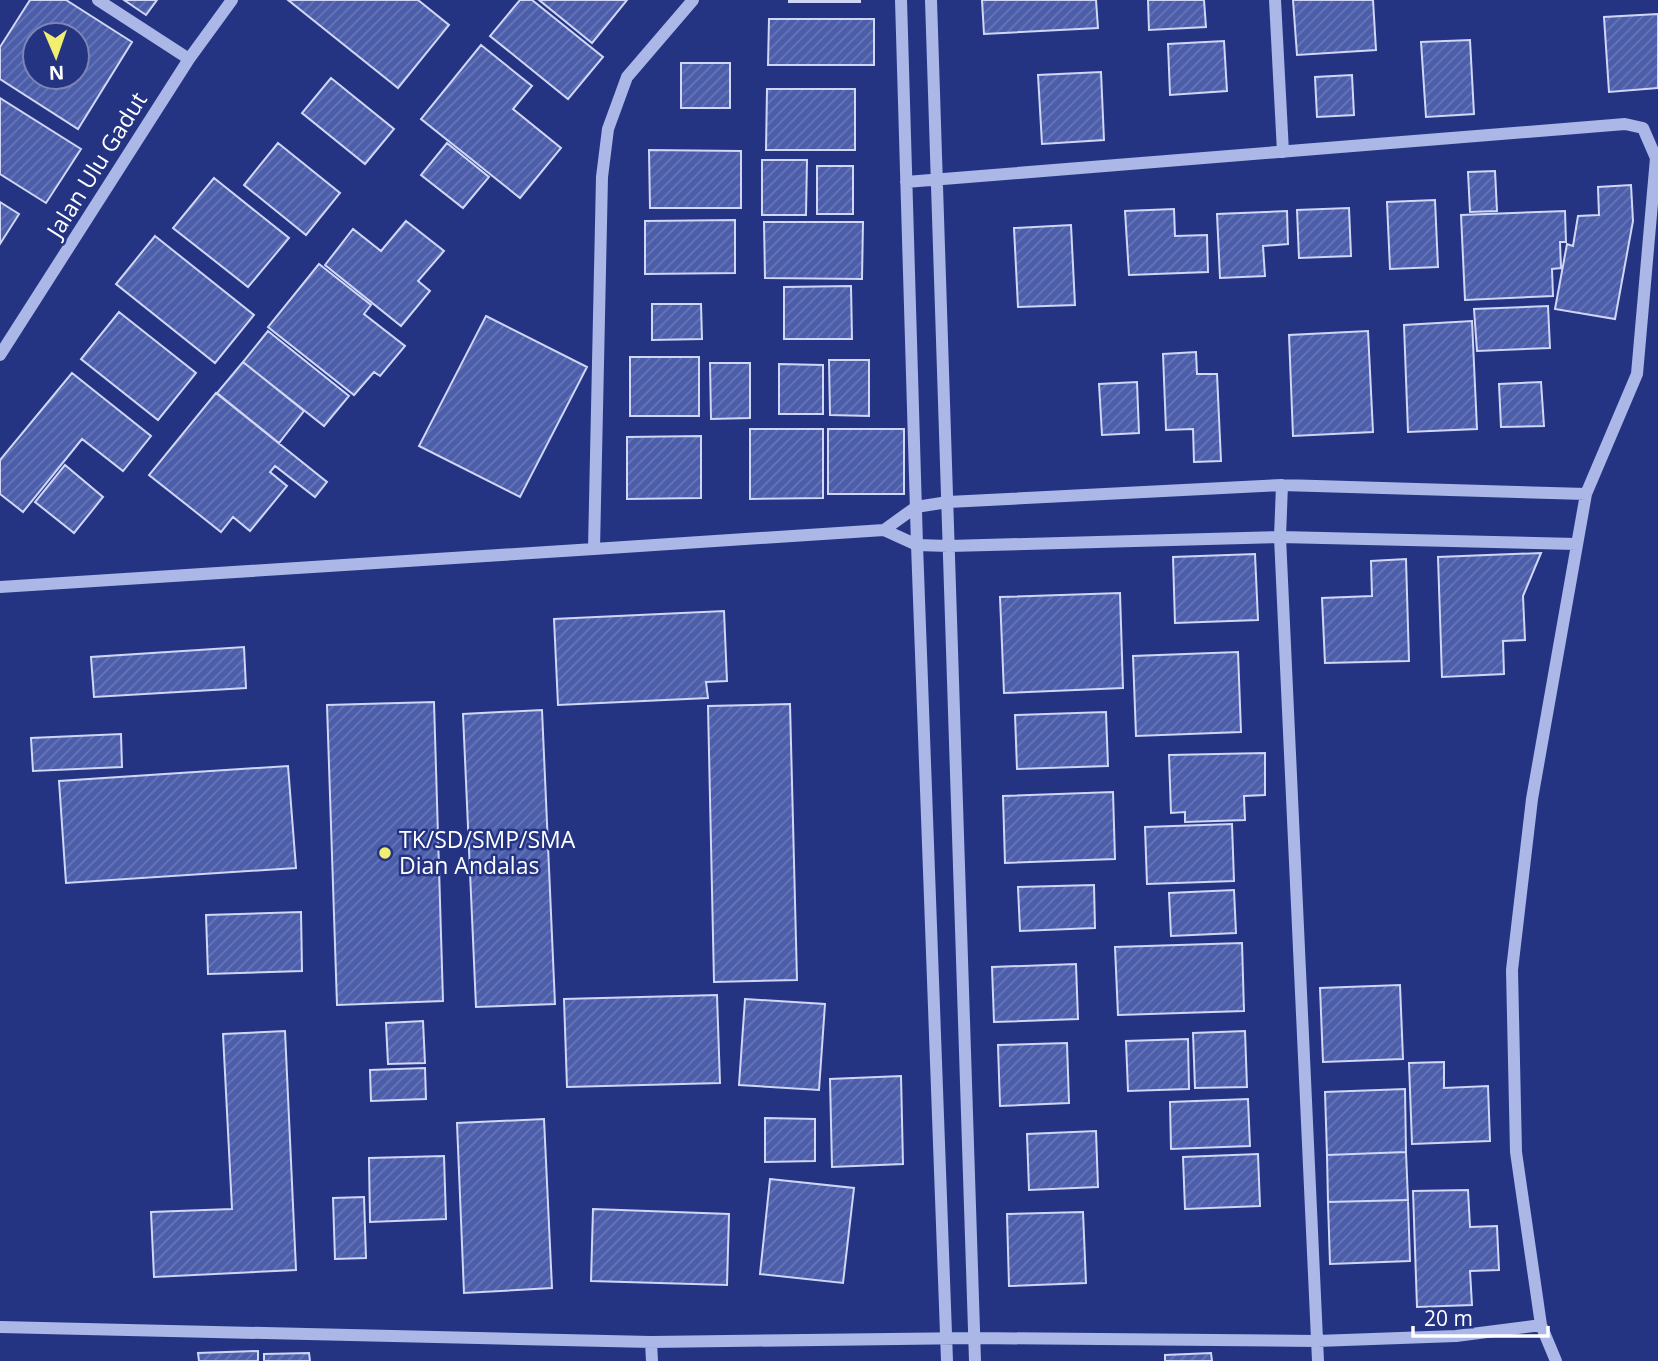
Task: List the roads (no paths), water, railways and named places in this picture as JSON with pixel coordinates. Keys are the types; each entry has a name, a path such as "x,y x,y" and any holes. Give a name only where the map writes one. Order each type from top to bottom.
{"street":[{"path":"98,0 189,59"},
{"name":"Jalan Ulu Gadut","path":"0,355 189,59 232,0"},
{"path":"594,549 601,177 608,129 627,77 693,0"},
{"path":"901,0 917,545 947,1361"},
{"path":"931,0 975,1361"},
{"path":"1275,0 1283,152"},
{"path":"906,182 1625,124 1643,128 1656,158 1637,374 1586,494 1532,799 1512,970 1517,1152 1541,1325 1556,1361"},
{"path":"884,530 916,507 948,502 1282,485 1586,494"},
{"path":"1282,485 1280,537 1318,1361"},
{"path":"0,587 884,530 917,545 949,546 1280,537 1576,544"},
{"path":"0,1327 651,1342 947,1338 1317,1340 1456,1336 1541,1325"},
{"path":"651,1342 652,1361"}],"place":[{"name":"TK/SD/SMP/SMA Dian Andalas","path":"385,853"}]}
